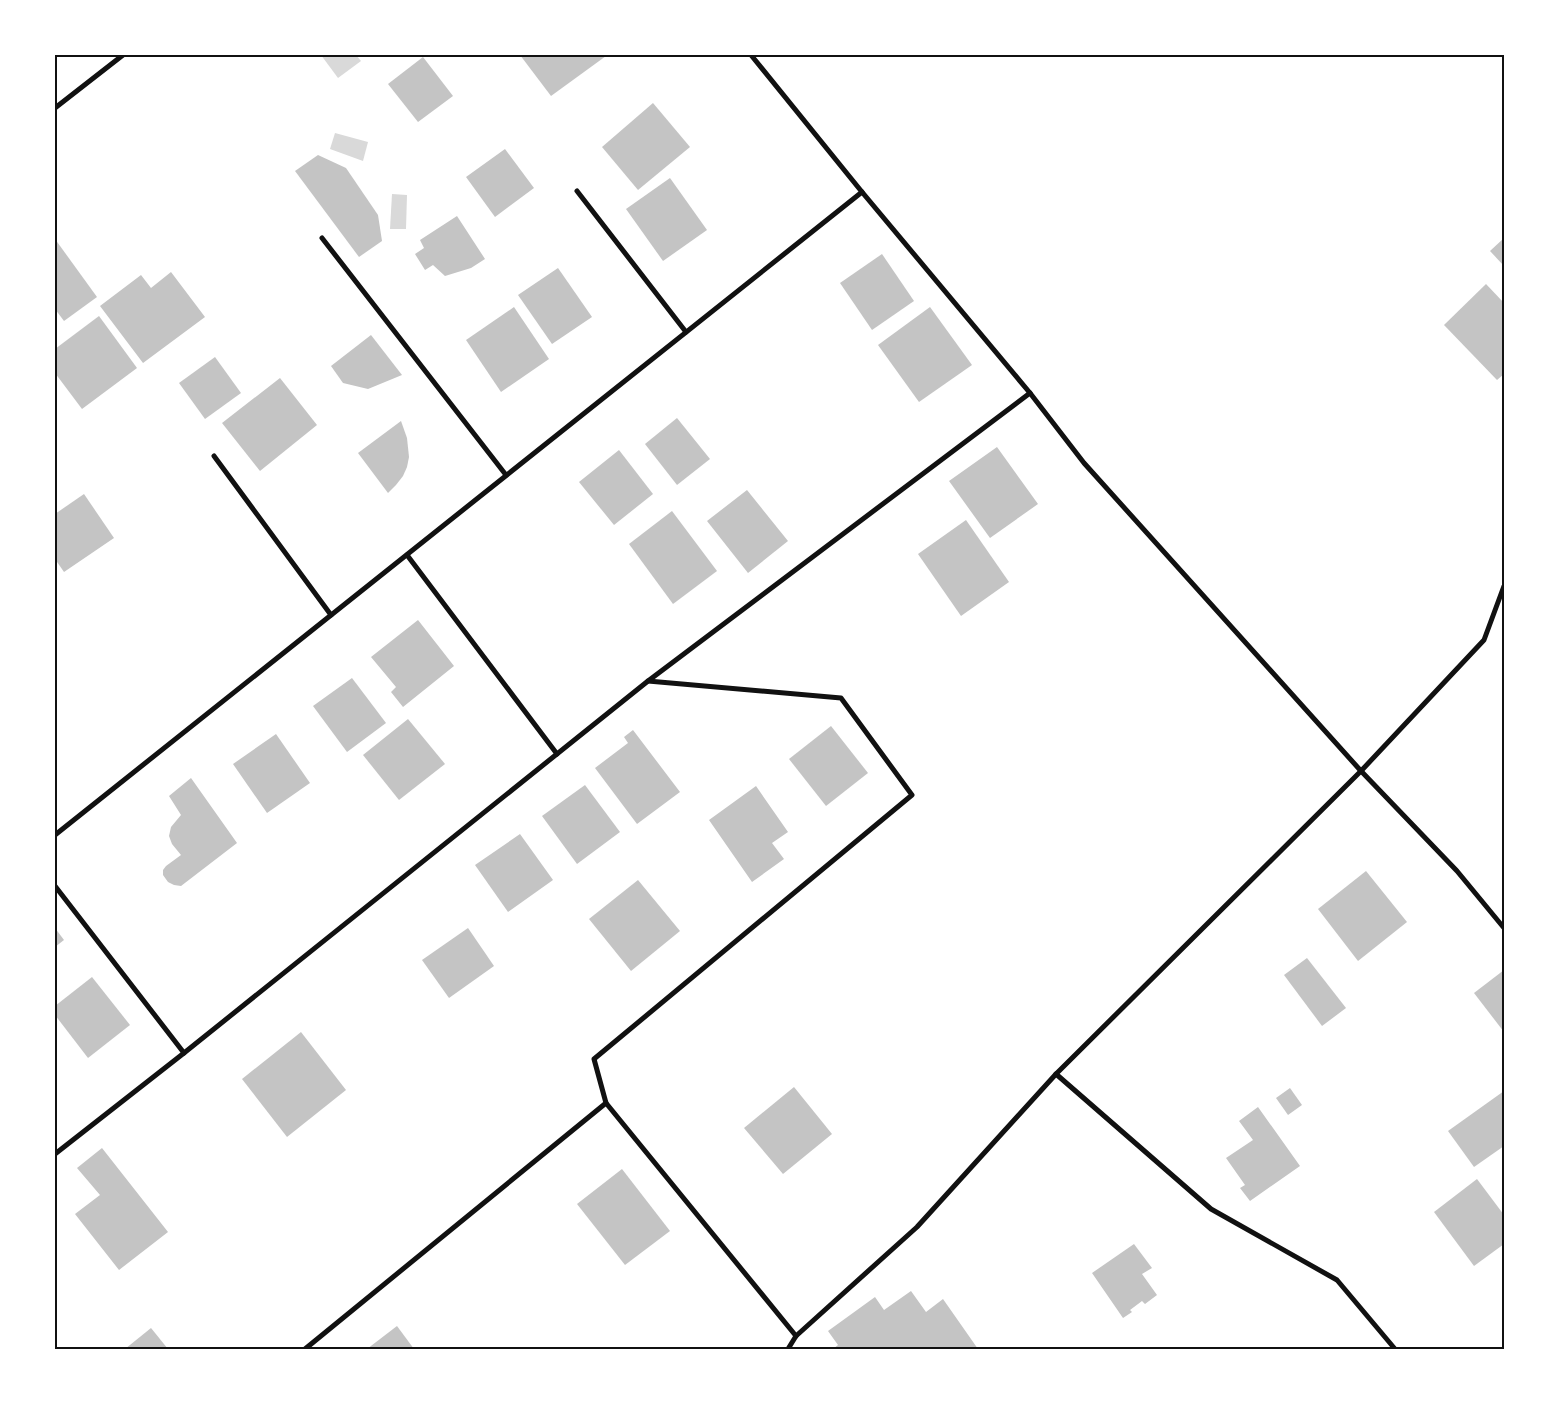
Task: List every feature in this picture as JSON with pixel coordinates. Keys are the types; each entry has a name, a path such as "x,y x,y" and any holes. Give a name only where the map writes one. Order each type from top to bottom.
{"street":[{"path":"55,108 123,55"},
{"path":"751,55 862,192 1030,392 1084,463 1361,772 1456,872 1504,928"},
{"path":"577,191 686,332"},
{"path":"55,835 862,192"},
{"path":"322,238 506,475"},
{"path":"55,1154 648,681 1030,392"},
{"path":"214,456 332,614"},
{"path":"407,555 557,754"},
{"path":"788,1349 796,1336 916,1227 1056,1074 1361,772 1484,640 1504,586"},
{"path":"648,681 841,698 912,795 594,1059 606,1103 796,1336"},
{"path":"55,886 184,1052"},
{"path":"1056,1074 1211,1209 1337,1280 1395,1349"},
{"path":"305,1349 606,1103"}],"shaded area":[{"path":"321,55 356,55 361,61 338,78"},
{"path":"335,133 368,142 363,161 330,149"},
{"path":"392,194 407,195 406,229 390,229"}],"building":[{"path":"520,55 605,55 606,56 551,96"},
{"path":"423,57 453,96 418,122 388,84"},
{"path":"653,103 690,147 638,190 602,147"},
{"path":"505,149 534,188 495,217 466,177"},
{"path":"318,155 346,168 378,215 382,241 359,257 295,171"},
{"path":"670,178 707,230 663,261 626,209"},
{"path":"457,216 485,259 471,268 445,276 433,265 425,270 415,254 424,248 420,240"},
{"path":"1504,238 1504,266 1490,251"},
{"path":"55,239 97,297 64,321 55,309"},
{"path":"882,254 914,301 872,330 840,283"},
{"path":"558,268 592,317 552,344 518,295"},
{"path":"171,272 205,317 143,363 100,306 141,275 151,288"},
{"path":"1486,284 1504,303 1504,374 1497,380 1444,325"},
{"path":"514,307 549,359 501,392 466,340"},
{"path":"930,307 972,365 919,402 878,345"},
{"path":"99,316 137,368 82,409 55,373 55,349"},
{"path":"371,335 402,375 368,389 343,383 331,366"},
{"path":"215,357 241,393 205,419 179,383"},
{"path":"280,378 317,425 260,471 222,423"},
{"path":"677,418 710,459 677,485 645,444"},
{"path":"401,421 407,438 409,457 403,476 388,493 358,453"},
{"path":"997,447 1038,504 990,538 949,481"},
{"path":"619,450 653,494 614,525 579,482"},
{"path":"747,490 788,541 748,573 707,521"},
{"path":"84,494 114,538 64,572 55,559 55,514"},
{"path":"672,511 717,571 673,604 629,544"},
{"path":"966,520 1009,582 961,616 918,554"},
{"path":"418,620 454,666 403,707 391,692 396,687 371,657"},
{"path":"352,678 386,723 347,752 313,706"},
{"path":"408,719 445,764 399,800 363,755"},
{"path":"831,726 868,773 826,806 789,759"},
{"path":"633,730 680,792 637,824 595,768 628,743 624,737"},
{"path":"276,734 310,783 267,813 233,764"},
{"path":"191,778 237,843 181,886 168,882 163,875 163,870 166,866 181,855 172,844 169,836 171,827 181,815 169,796"},
{"path":"585,785 620,832 577,864 542,816"},
{"path":"756,786 788,832 772,843 784,859 752,882 709,820"},
{"path":"520,834 553,880 508,912 475,865"},
{"path":"1366,871 1407,922 1358,961 1318,909"},
{"path":"638,880 680,931 631,971 589,919"},
{"path":"55,928 64,940 55,947"},
{"path":"468,928 494,966 449,998 422,960"},
{"path":"1307,958 1346,1008 1322,1026 1284,975"},
{"path":"1504,970 1504,1032 1474,993"},
{"path":"92,977 130,1025 88,1058 55,1015 55,1006"},
{"path":"301,1032 346,1090 287,1137 242,1079"},
{"path":"794,1087 832,1134 783,1174 744,1128"},
{"path":"1290,1088 1302,1105 1288,1115 1276,1098"},
{"path":"1504,1091 1504,1146 1474,1167 1448,1131"},
{"path":"1258,1107 1300,1166 1250,1201 1240,1188 1245,1185 1226,1158 1253,1140 1239,1121"},
{"path":"102,1148 168,1232 119,1270 75,1214 100,1195 77,1168"},
{"path":"622,1169 670,1231 625,1265 577,1204"},
{"path":"1477,1179 1504,1215 1504,1244 1474,1266 1434,1212"},
{"path":"1134,1244 1152,1268 1142,1274 1157,1295 1145,1304 1142,1301 1130,1310 1132,1312 1123,1318 1092,1273"},
{"path":"911,1291 926,1312 943,1299 978,1349 833,1349 838,1345 828,1331 875,1297 884,1310"},
{"path":"397,1326 414,1349 367,1349"},
{"path":"151,1328 168,1349 125,1349"}]}
